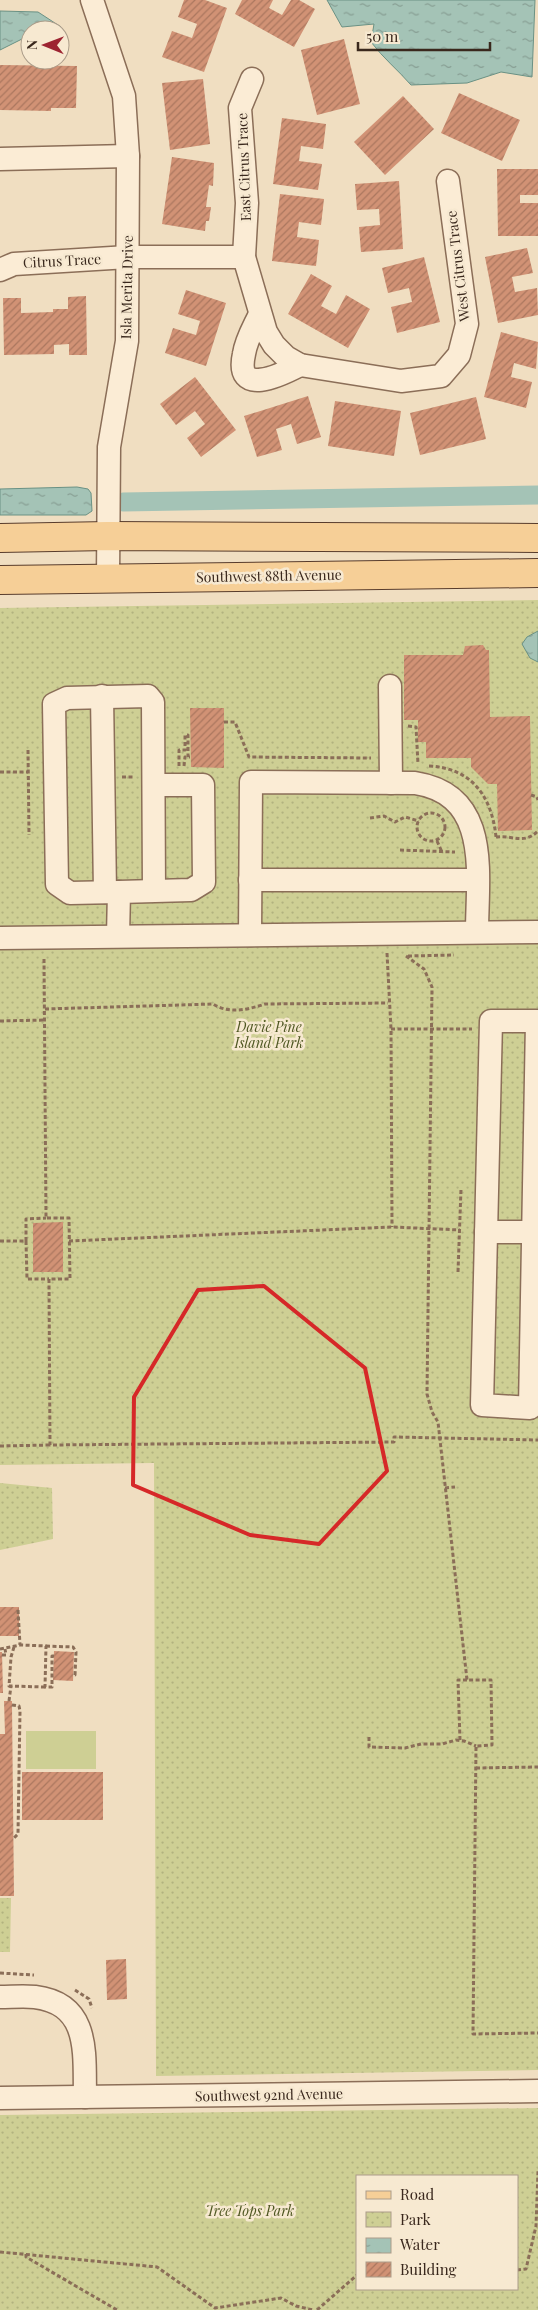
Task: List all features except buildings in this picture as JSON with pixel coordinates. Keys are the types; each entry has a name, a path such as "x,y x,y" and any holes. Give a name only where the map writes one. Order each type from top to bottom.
{"main road":[{"path":"0,538 108,536 538,538"},
{"name":"Southwest 88th Avenue","path":"0,580 538,573"}],"street":[{"name":"Isla Merita Drive","path":"92,0 124,96 128,156 127,341 109,447 108,579"},
{"name":"East Citrus Trace","path":"244,257 247,203 240,108 252,80"},
{"path":"0,159 128,156"},
{"name":"West Citrus Trace","path":"244,257 260,314 274,345 286,357 300,365 401,381 440,376 459,355 467,324 448,181"},
{"name":"Citrus Trace","path":"0,270 14,264 128,257 244,257"},
{"path":"260,314 244,351 242,370 252,379 268,379 300,365"},
{"path":"390,686 391,783"},
{"path":"149,781 203,785 204,882 191,890 70,893 57,884 54,704 67,698 102,696 148,696 153,702 149,781 154,890"},
{"path":"102,696 112,892 118,936"},
{"path":"250,935 251,782 426,785 456,801 463,809 475,833 477,932"},
{"path":"250,880 477,880"},
{"path":"0,938 538,932"},
{"path":"491,1021 537,1021 536,1232 530,1408 482,1405 491,1021"},
{"path":"486,1232 536,1232"},
{"path":"0,1997 34,1997 52,2001 71,2012 80,2029 85,2097"},
{"name":"Southwest 92nd Avenue","path":"0,2098 538,2091"}],"path":[{"path":"224,722 235,722 249,757 375,758"},
{"path":"179,768 179,750 185,750 185,735 188,735 189,757 184,757 184,762"},
{"path":"28,750 29,835"},
{"path":"0,772 28,772"},
{"path":"115,777 149,781"},
{"path":"531,796 537,797 538,800"},
{"path":"431,813 444,819 445,833 437,840 429,842 421,837 417,828 422,816 431,813"},
{"path":"370,818 384,816 395,822 405,817 419,821"},
{"path":"496,836 524,840 531,838 538,831"},
{"path":"437,840 442,852"},
{"path":"400,850 455,852"},
{"path":"377,954 387,953 388,1003 391,1029 392,1228"},
{"path":"406,956 424,969 431,982 427,1394 432,1412 438,1422 468,1680"},
{"path":"46,1218 44,958 54,958"},
{"path":"44,1009 213,1004 223,1010 250,1009 265,1004 388,1003"},
{"path":"0,1021 45,1020"},
{"path":"391,1029 468,1029"},
{"path":"458,1272 461,1189"},
{"path":"69,1218 70,1279 27,1279 26,1241 26,1219 69,1218"},
{"path":"69,1241 392,1228 460,1230"},
{"path":"0,1241 26,1241"},
{"path":"49,1279 50,1445"},
{"path":"0,1446 394,1442 394,1437 440,1436 538,1440"},
{"path":"446,1488 455,1487"},
{"path":"18,1610 20,1645"},
{"path":"0,1649 20,1645 72,1647 76,1652 75,1675 73,1675"},
{"path":"45,1687 46,1646"},
{"path":"9,1701 11,1686 9,1669 14,1647"},
{"path":"2,1655 6,1655 6,1648"},
{"path":"11,1686 52,1687 52,1656 54,1656"},
{"path":"369,1737 369,1747 404,1748 460,1740 476,1746 492,1745 491,1680 458,1680 460,1740"},
{"path":"12,1705 19,1706 20,1711 18,1834 14,1838"},
{"path":"476,1746 473,2034 538,2033"},
{"path":"476,1768 538,1767"},
{"path":"518,2270 526,2269 536,2226 538,2171"},
{"path":"0,2252 157,2267 215,2308 281,2298 296,2306 312,2310"},
{"path":"26,2254 26,2257 117,2310"},
{"path":"317,2310 356,2275"}],"highlighted area":[{"path":"264,1286 365,1368 387,1471 319,1544 250,1535 133,1485 134,1397 198,1290"}],"green space":[{"name":"Davie Pine Island Park","path":"538,600 538,2070 156,2076 154,1463 0,1465 0,608"},
{"path":"0,1483 52,1488 53,1539 0,1550"},
{"path":"26,1731 96,1731 96,1769 26,1769"},
{"path":"0,1898 11,1898 10,1952 0,1952"},
{"name":"Tree Tops Park","path":"538,2108 538,2310 0,2310 0,2115"}],"water":[{"path":"327,0 535,0 532,77 501,72 467,83 411,85 371,42 374,24 342,27"},
{"path":"0,11 38,12 50,20 20,20 20,40 0,50"},
{"path":"77,487 88,489 91,493 92,511 86,515 0,515 0,489"},
{"path":"538,631 538,662 530,658 522,644 527,637"}],"waterway":[{"path":"123,502 538,495"}]}
